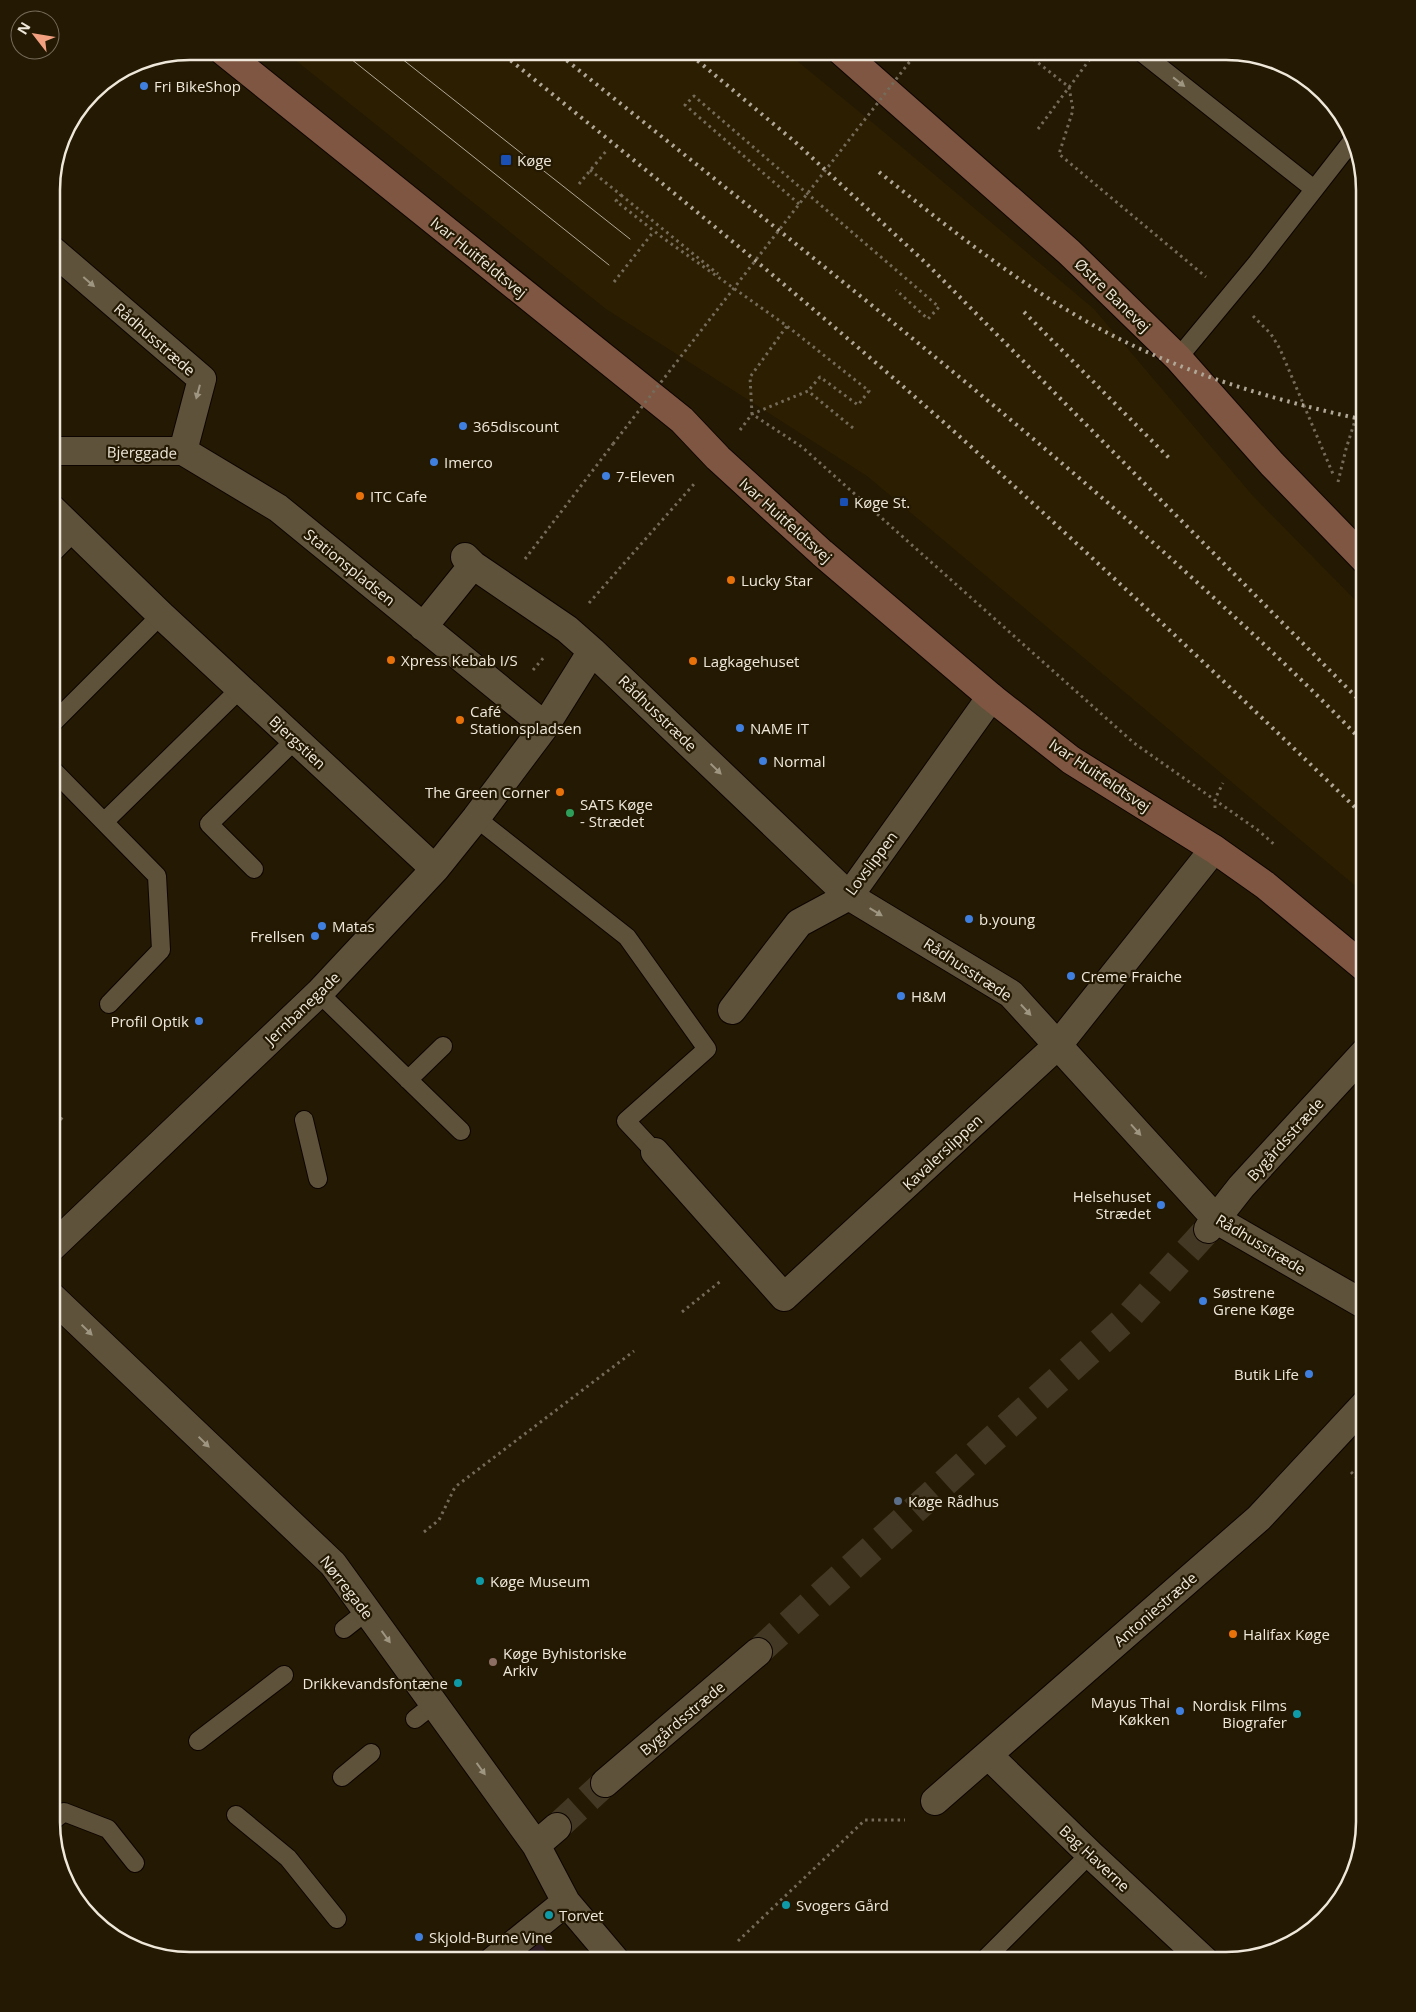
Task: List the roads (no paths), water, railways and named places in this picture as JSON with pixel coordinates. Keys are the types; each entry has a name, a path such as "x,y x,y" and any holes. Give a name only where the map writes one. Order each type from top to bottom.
{"street":[{"name":"Ivar Huitfeldtsvej","path":"234,60 682,420 718,458 822,553 991,697 1071,760 1214,849 1265,885 1356,961"},
{"name":"Østre Banevej","path":"851,60 1069,252 1178,358 1272,464 1356,551"},
{"name":"Rådhusstræde","path":"60,257 202,379 183,451"},
{"name":"Bjerggade","path":"60,451 183,451 278,508"},
{"name":"Stationspladsen","path":"278,508 510,698 537,736"},
{"path":"60,516 162,616"},
{"name":"Rådhusstræde","path":"423,626 469,561 567,629 849,896 1011,994 1058,1045 1213,1224 1356,1300"},
{"name":"Bjergstien","path":"162,616 435,869"},
{"path":"537,736 592,651"},
{"name":"Lovslippen","path":"732,1010 798,923 849,896 991,697"},
{"name":"Jernbanegade","path":"60,1240 252,1066 435,869 537,736"},
{"name":"Kavalerslippen","path":"654,1152 784,1297 1058,1045 1214,849"},
{"name":"Bygårdsstræde","path":"1213,1224 1241,1187 1356,1062"},
{"name":"Nørregade","path":"60,1305 333,1564 367,1611 425,1712 536,1845 566,1902"},
{"name":"Antoniestræde","path":"934,1801 1259,1518 1356,1414"},
{"name":"Bygårdsstræde","path":"605,1783 758,1652"},
{"name":"Bag Haverne","path":"988,1755 1090,1854 1195,1952"},
{"path":"536,1845 557,1826"},
{"path":"503,1952 566,1902 608,1952"}],"lane":[{"path":"1151,60 1314,189"},
{"path":"1178,358 1230,296 1348,146"},
{"path":"60,546 75,532"},
{"path":"60,717 162,616"},
{"path":"104,822 240,689"},
{"path":"254,869 209,824 295,740"},
{"path":"60,777 157,876 161,950 109,1004"},
{"path":"476,818 627,937 707,1050 626,1121 654,1152"},
{"path":"320,993 461,1131"},
{"path":"408,1080 442,1046"},
{"path":"304,1120 318,1179"},
{"path":"344,1629 367,1611"},
{"path":"198,1741 284,1674"},
{"path":"342,1777 371,1753"},
{"path":"60,1815 64,1812 108,1829 135,1863"},
{"path":"236,1815 288,1858 337,1920"},
{"path":"992,1952 1090,1854"}],"tunnel":[{"path":"758,1652 1131,1314 1208,1229"},
{"path":"557,1827 605,1783"}],"tram line":[{"path":"352,60 609,265"},
{"path":"403,60 630,239"}],"railway":[{"path":"510,60 673,192 902,385 1163,624 1356,808"},
{"path":"566,60 864,299 1017,425 1167,555 1317,695 1356,735"},
{"path":"697,60 794,141 927,264 1356,697"},
{"path":"879,172 1004,269 1057,304 1117,338 1151,354 1221,381 1292,403 1356,418"},
{"path":"1024,312 1169,458"}],"place":[{"name":"Fri BikeShop","path":"144,86"},
{"name":"Køge","path":"506,160"},
{"name":"365discount","path":"463,426"},
{"name":"Imerco","path":"434,462"},
{"name":"7-Eleven","path":"606,476"},
{"name":"ITC Cafe","path":"360,496"},
{"name":"Køge St.","path":"844,502"},
{"name":"Lucky Star","path":"731,580"},
{"name":"Xpress Kebab I/S","path":"391,660"},
{"name":"Lagkagehuset","path":"693,661"},
{"name":"Café Stationspladsen","path":"460,720"},
{"name":"NAME IT","path":"740,728"},
{"name":"Normal","path":"763,761"},
{"name":"The Green Corner","path":"560,792"},
{"name":"SATS Køge - Strædet","path":"570,813"},
{"name":"b.young","path":"969,919"},
{"name":"Matas","path":"322,926"},
{"name":"Frellsen","path":"315,936"},
{"name":"Creme Fraiche","path":"1071,976"},
{"name":"H&M","path":"901,996"},
{"name":"Profil Optik","path":"199,1021"},
{"name":"Helsehuset Strædet","path":"1161,1205"},
{"name":"Søstrene Grene Køge","path":"1203,1301"},
{"name":"Butik Life","path":"1309,1374"},
{"name":"Køge Rådhus","path":"898,1501"},
{"name":"Køge Museum","path":"480,1581"},
{"name":"Halifax Køge","path":"1233,1634"},
{"name":"Køge Byhistoriske Arkiv","path":"493,1662"},
{"name":"Drikkevandsfontæne","path":"458,1683"},
{"name":"Mayus Thai Køkken","path":"1180,1711"},
{"name":"Nordisk Films Biografer","path":"1297,1714"},
{"name":"Svogers Gård","path":"786,1905"},
{"name":"Torvet","path":"549,1915"},
{"name":"Skjold-Burne Vine","path":"419,1937"}]}
